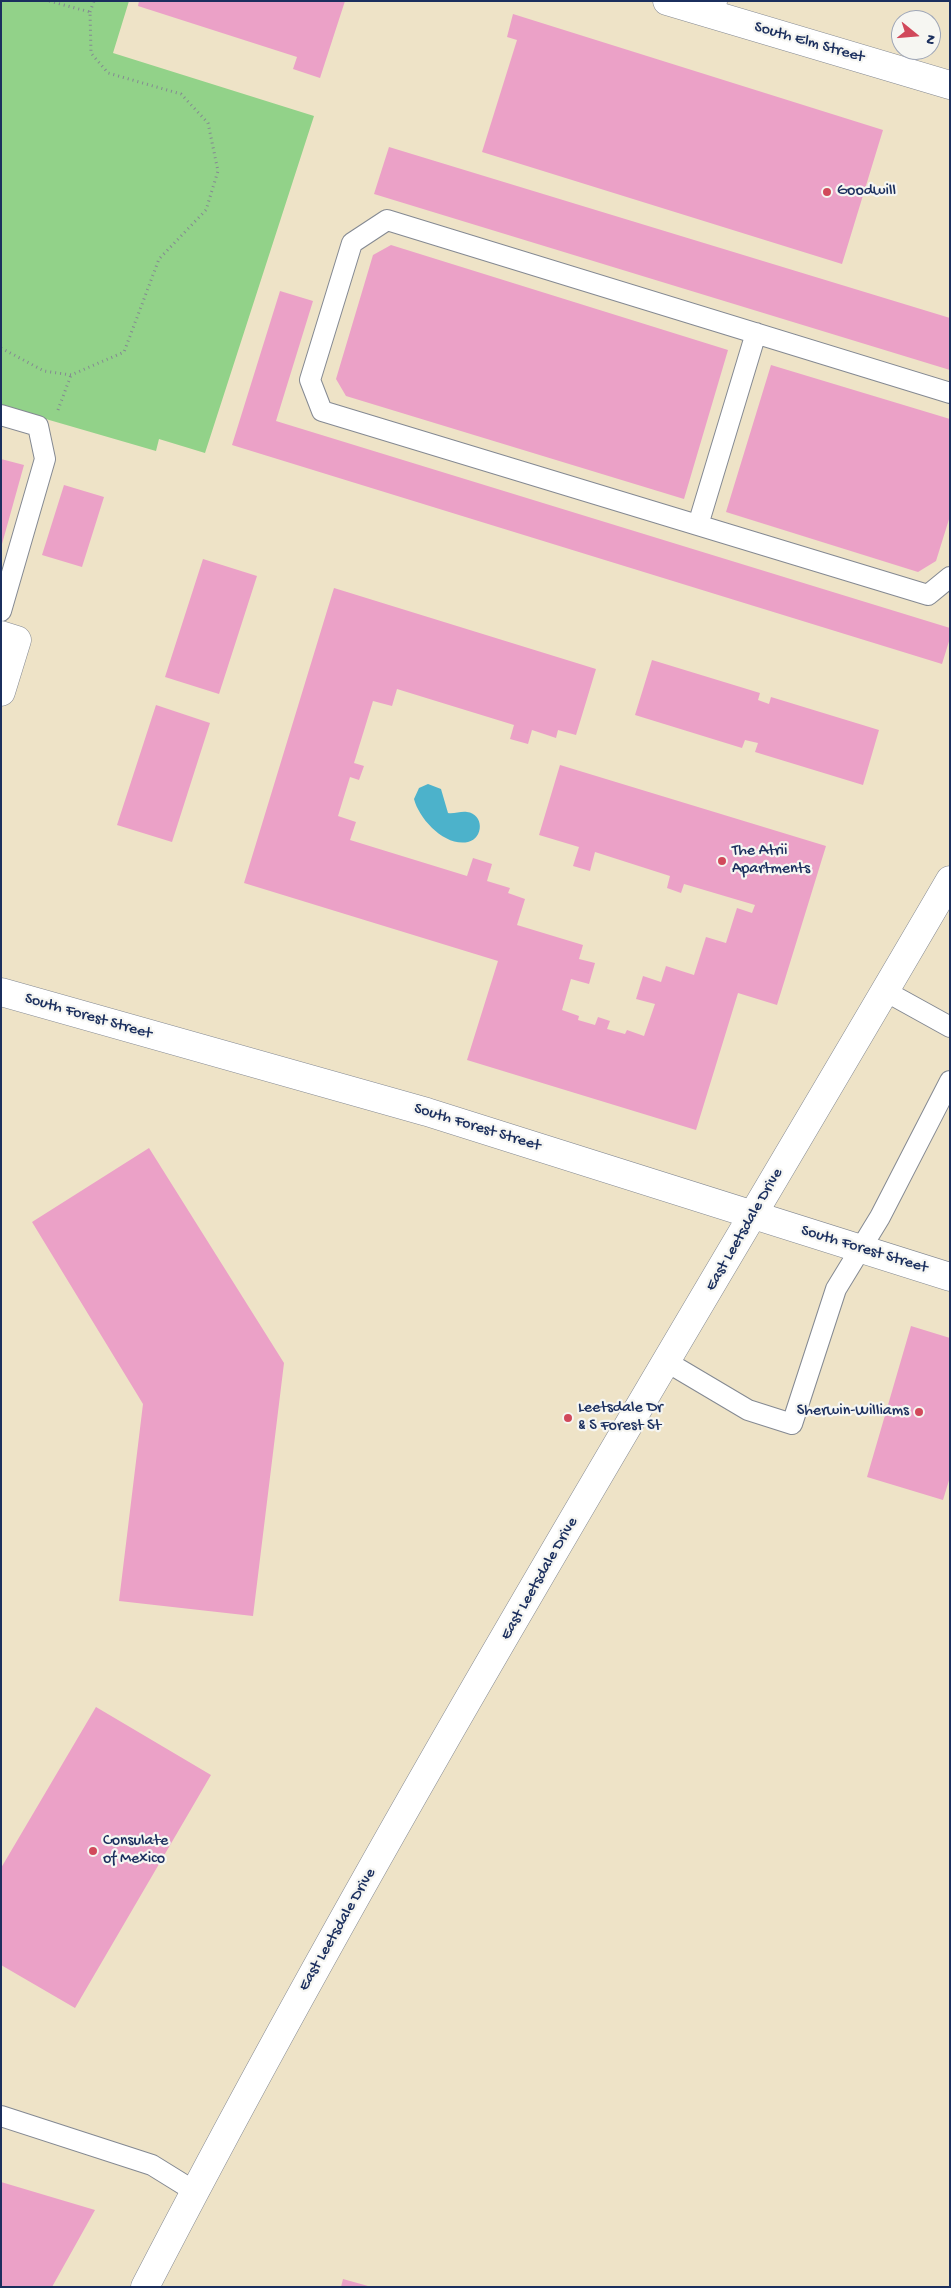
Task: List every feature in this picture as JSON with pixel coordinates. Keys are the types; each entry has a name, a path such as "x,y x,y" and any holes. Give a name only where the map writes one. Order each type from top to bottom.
{"main road":[{"name":"South Elm Street","path":"667,1 711,7 950,85"},
{"path":"1,692 9,637"},
{"name":"East Leetsdale Drive","path":"145,2287 194,2191 322,1957 667,1362 950,880"},
{"name":"South Forest Street","path":"1,992 427,1112 950,1277"}],"lane":[{"path":"950,393 387,220 352,243 310,380 322,411 928,595 950,577"},
{"path":"698,525 756,333"},
{"path":"1,415 38,426 45,458 1,611"},
{"path":"885,991 950,1027"},
{"path":"667,1362 748,1410 792,1424 836,1289 880,1217 950,1081"},
{"path":"1,2116 152,2165 194,2191"}],"path":[{"path":"49,1 90,12"},
{"path":"1,348 44,371 71,375 124,352 159,258 206,210 218,171 208,123 182,94 108,73 91,53 90,12 94,1"}],"green space":[{"path":"1,1 129,1 113,53 314,116 205,453 159,439 156,451 1,406"}],"water":[{"path":"428,784 441,789 448,813 467,812 477,817 480,826 477,836 473,840 459,842 451,840 442,836 427,823 414,799 419,788"}],"building":[{"path":"139,1 345,1 320,78 293,69 297,57 138,6"},
{"path":"513,14 883,130 842,264 482,152 517,40 507,37"},
{"path":"389,147 950,318 950,370 374,194"},
{"path":"391,245 728,350 684,499 346,396 336,379 373,255"},
{"path":"280,291 313,301 276,421 950,628 950,638 942,664 232,445"},
{"path":"771,365 950,419 950,516 936,561 918,572 726,512"},
{"path":"1,459 24,465 2,544 1,544"},
{"path":"64,485 104,497 82,567 42,555"},
{"path":"203,559 257,576 219,694 165,677"},
{"name":"The Atrii Apartments","path":"334,588 596,669 576,735 558,730 556,738 532,730 528,744 510,739 514,725 397,689 392,706 373,701 354,763 364,766 359,780 350,777 338,816 356,822 350,840 467,876 473,858 492,864 487,881 510,888 508,893 525,899 517,925 583,945 579,959 595,963 589,984 571,979 562,1010 579,1016 578,1020 595,1025 598,1017 610,1021 607,1029 625,1034 627,1030 644,1036 655,1004 636,999 643,976 661,982 666,966 694,975 706,937 726,943 737,908 752,913 755,905 684,884 681,893 667,888 670,876 595,852 590,871 573,866 579,847 539,835 560,765 826,846 777,1005 738,993 696,1130 467,1060 498,961 244,883"},
{"path":"652,660 760,693 758,700 769,704 771,697 879,730 863,785 755,752 758,743 745,740 742,748 635,715"},
{"path":"156,705 210,723 172,842 117,825"},
{"path":"149,1148 284,1363 253,1616 119,1601 143,1404 32,1222"},
{"path":"911,1326 950,1338 950,1477 943,1500 867,1477"},
{"path":"96,1707 211,1775 75,2008 1,1965 1,1868"},
{"path":"1,2182 95,2210 52,2287 1,2287"},
{"path":"343,2279 368,2286 368,2287 341,2287"}],"place":[{"name":"Goodwill","path":"827,192"},
{"name":"The Atrii Apartments","path":"722,861"},
{"name":"Sherwin-Williams","path":"919,1412"},
{"name":"Leetsdale Dr & S Forest St","path":"568,1418"},
{"name":"Consulate of Mexico","path":"93,1851"}]}
